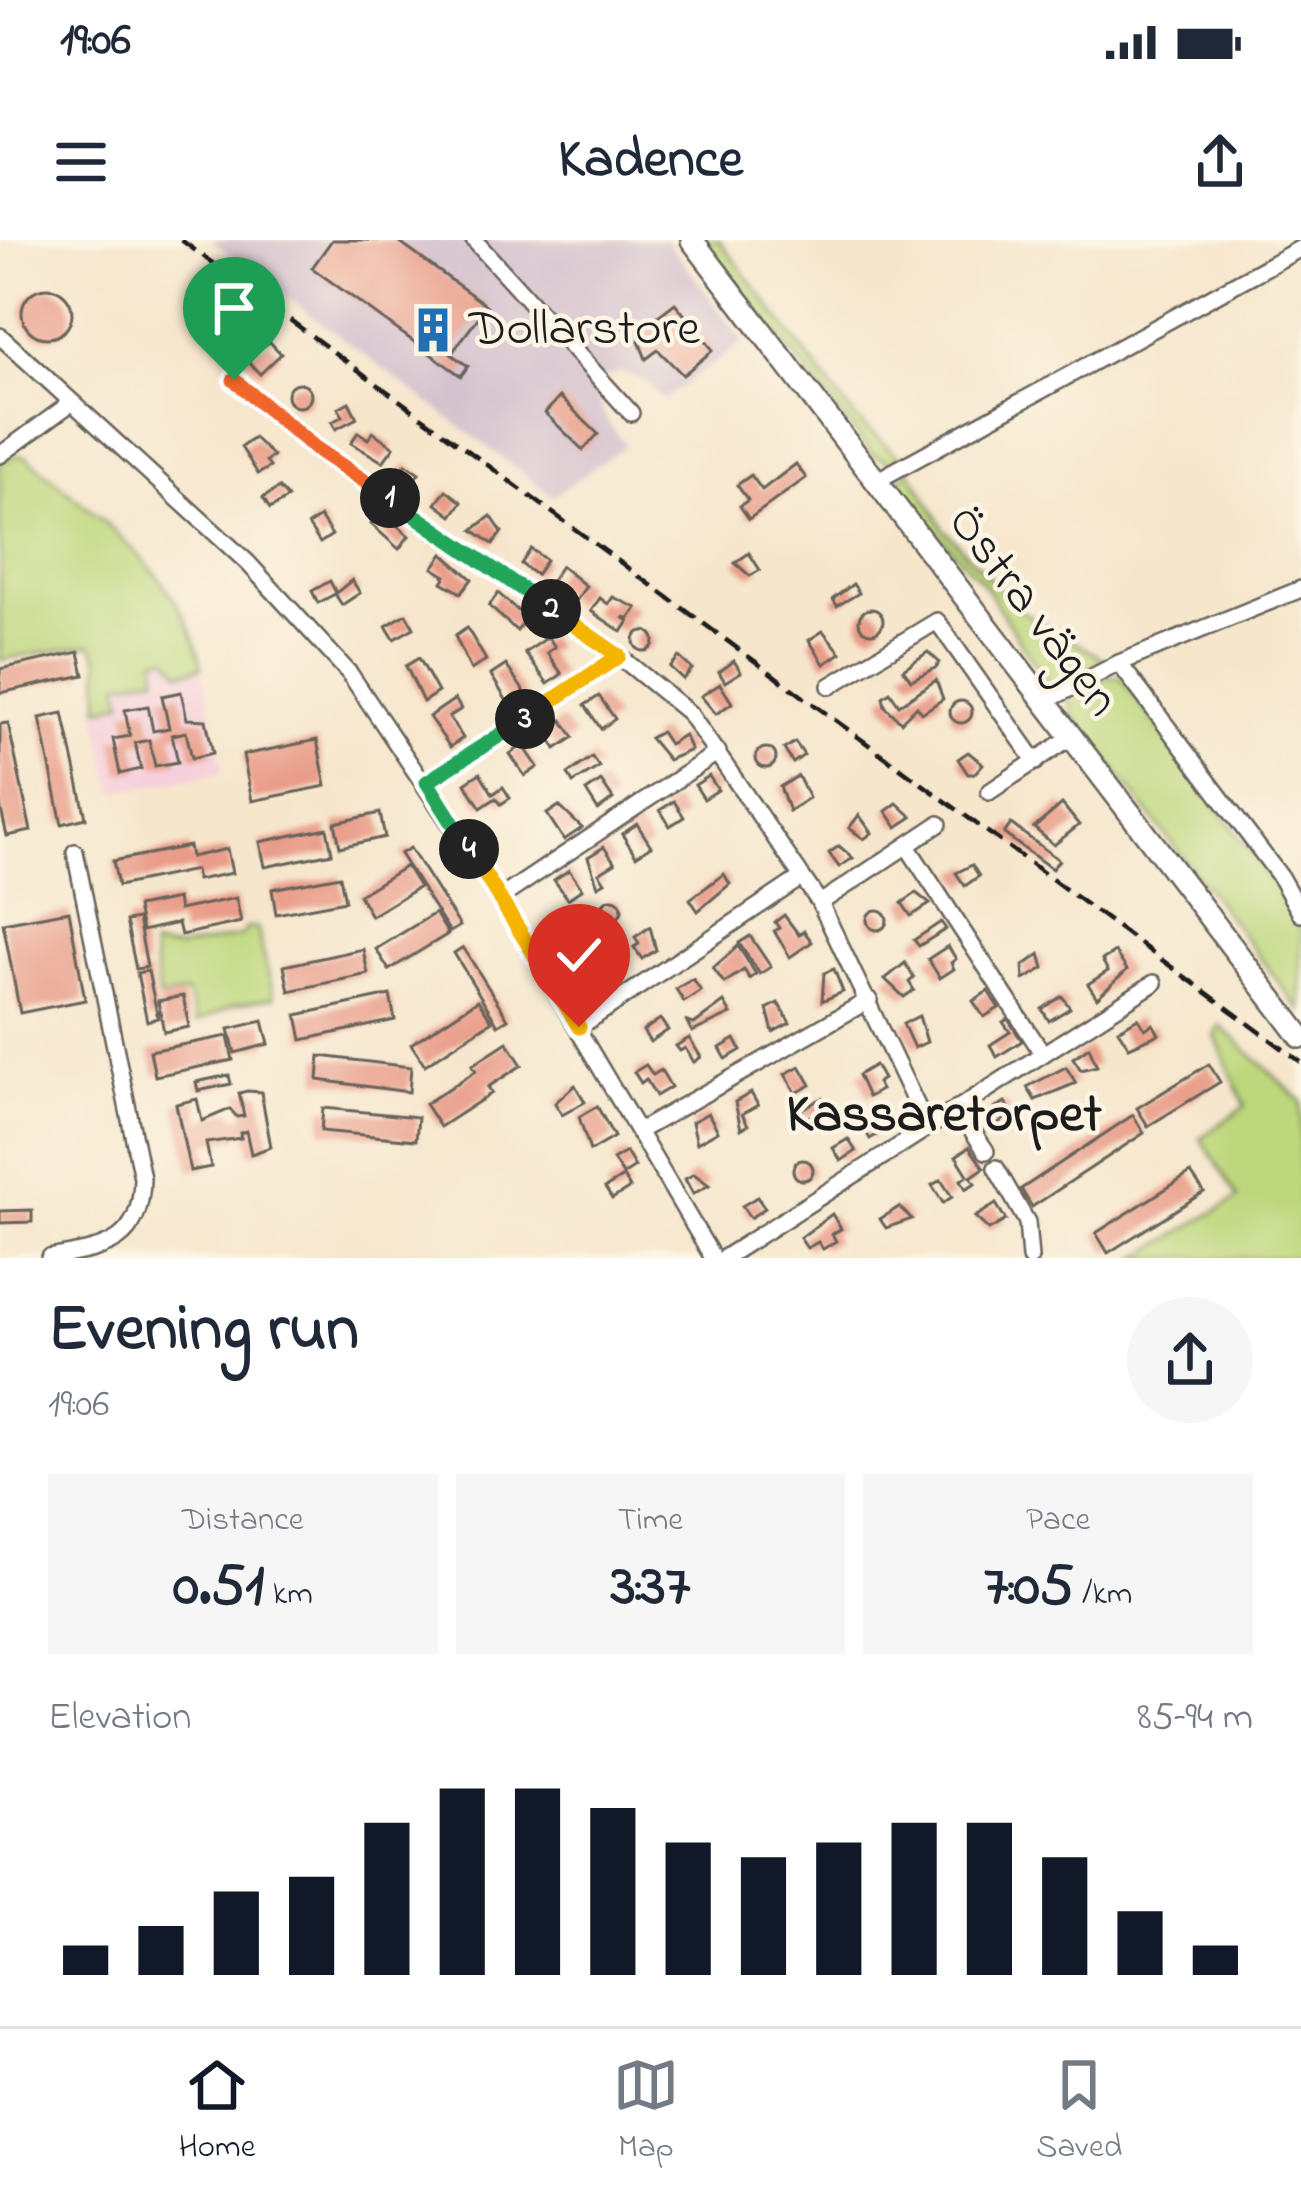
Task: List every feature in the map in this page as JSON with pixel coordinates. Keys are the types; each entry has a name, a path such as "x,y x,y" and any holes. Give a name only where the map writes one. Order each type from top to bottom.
{"street":[{"path":"474,240 632,413"},
{"name":"Östra vägen","path":"692,240 1301,1037"},
{"path":"876,481 1294,246"},
{"path":"0,336 285,598 350,674 427,782 500,898 713,1258"},
{"path":"234,380 315,448 619,656 689,713 820,903 927,1126"},
{"path":"0,455 71,404"},
{"path":"1044,702 1120,663 1301,590"},
{"path":"830,686 938,620 1036,762"},
{"path":"427,782 619,656"},
{"path":"1120,663 1279,875 1301,914"},
{"path":"988,792 1071,737"},
{"path":"500,898 718,752"},
{"path":"820,903 939,824"},
{"path":"907,846 1043,1054"},
{"path":"49,1258 113,1242 136,1222 142,1199 142,1178 75,852"},
{"path":"579,1027 802,877"},
{"path":"724,1258 1154,983"},
{"path":"639,1131 869,1000"},
{"path":"957,1108 986,1151"},
{"path":"996,1168 1028,1222 1030,1258"}],"shaded area":[{"path":"211,240 666,240 744,342 663,400 645,381 620,372 592,383 607,421 626,445 553,496"},
{"path":"184,612 195,631 223,772 114,792 97,716 104,670"}],"green space":[{"path":"703,240 719,240 855,418 903,460 895,464 872,454"},
{"path":"17,455 28,457 157,576 177,603 202,667 181,672 168,657 156,659 157,676 120,683 123,702 100,708 99,659 91,644 0,660 0,462"},
{"path":"910,471 944,529 1018,609 1107,661 1058,685 1046,682 985,586 900,492 900,478"},
{"path":"1120,677 1288,902 1301,931 1301,1011 1076,719 1068,701 1078,687"},
{"path":"248,927 257,928 274,997 234,1005 196,1023 187,993 159,998 152,947 178,949 241,936"},
{"path":"1220,1025 1301,1101 1301,1258 1137,1258 1238,1198 1201,1138 1245,1106 1215,1036"}],"building":[{"name":"Dollarstore","path":"332,240 396,240 487,306 451,354 468,366 461,376 312,268"},
{"path":"47,288 64,296 72,313 64,330 47,338 30,330 22,313 30,296"},
{"path":"675,303 713,350 683,375 658,350 646,359 639,341 644,327"},
{"path":"270,342 281,354 260,374 244,357"},
{"path":"299,383 311,395 299,407 287,395"},
{"path":"560,397 598,434 583,450 545,413"},
{"path":"349,402 357,418 336,429 332,422 343,416 338,408"},
{"path":"358,432 368,439 373,432 394,447 383,462 351,443"},
{"path":"254,438 273,456 266,461 270,467 258,474 241,447"},
{"path":"406,464 419,473 410,486 397,476"},
{"path":"796,464 806,478 749,519 740,506 748,500 737,485 751,475 762,490"},
{"path":"279,488 288,498 270,509 263,498"},
{"path":"446,490 462,502 452,516 436,504"},
{"path":"381,511 409,536 399,549 371,524"},
{"path":"491,516 502,532 493,544 473,530"},
{"path":"320,517 332,535 320,543 308,525"},
{"path":"531,549 546,560 536,575 521,564"},
{"path":"749,553 760,570 750,576 735,563"},
{"path":"443,554 472,579 461,593 442,582 446,576 433,568"},
{"path":"561,566 586,586 573,605 551,581"},
{"path":"352,580 360,593 342,605 335,594 318,603 312,591 330,581 336,593"},
{"path":"853,584 859,593 837,606 833,599"},
{"path":"498,593 526,618 517,631 489,606"},
{"path":"613,597 637,608 630,618 623,617 629,621 622,632 591,611 600,598 608,604"},
{"path":"871,609 883,621 871,633 859,621"},
{"path":"406,614 414,628 394,639 386,626"},
{"path":"467,628 486,660 471,670 455,636"},
{"path":"644,631 654,641 644,651 634,641"},
{"path":"823,631 841,653 824,664 809,640"},
{"path":"548,637 555,647 547,653 562,674 548,684 525,653"},
{"path":"79,652 84,675 0,693 0,669"},
{"path":"928,652 939,662 937,667 911,680 903,669"},
{"path":"679,657 692,669 683,679 670,667"},
{"path":"419,658 438,692 423,702 406,666"},
{"path":"734,661 741,672 725,682 719,672"},
{"path":"506,665 527,696 511,708 491,675"},
{"path":"936,680 943,699 922,713 917,706 901,722 885,706 883,697 890,692 899,705"},
{"path":"720,684 732,703 716,714 701,696"},
{"path":"181,692 187,719 206,720 213,753 192,758 186,732 172,735 178,762 155,766 149,740 135,743 141,769 120,774 113,739 130,736 125,710 148,706 153,731 169,728 162,696"},
{"path":"599,696 615,719 601,729 585,705"},
{"path":"455,699 461,709 449,717 463,738 450,747 429,717"},
{"path":"961,701 972,712 961,723 950,712"},
{"path":"63,713 86,818 62,824 40,718"},
{"path":"562,720 574,737 556,749 545,731"},
{"path":"8,723 31,831 7,836 0,805 0,724"},
{"path":"661,732 669,744 684,735 691,750 668,760 650,738"},
{"path":"317,740 326,786 252,801 243,755"},
{"path":"795,742 804,755 793,763 784,749"},
{"path":"523,745 538,767 525,776 510,754"},
{"path":"766,748 776,758 766,768 756,758"},
{"path":"968,752 983,764 974,774 968,774 958,759"},
{"path":"592,757 599,767 573,783 568,774"},
{"path":"480,773 493,794 503,787 510,798 501,804 496,798 481,808 465,783"},
{"path":"709,776 718,790 704,799 695,785"},
{"path":"798,776 809,798 789,811 780,787"},
{"path":"601,781 613,799 598,810 586,791"},
{"path":"674,801 684,817 670,826 660,810"},
{"path":"897,803 912,817 897,827 886,811"},
{"path":"1062,804 1079,825 1054,845 1034,828"},
{"path":"559,806 582,828 564,840 547,814"},
{"path":"380,813 385,837 340,847 335,823"},
{"path":"859,815 872,833 864,839 849,828"},
{"path":"637,824 651,846 636,856 622,834"},
{"path":"1011,824 1059,860 1052,869 1004,834"},
{"path":"327,828 332,853 265,867 260,842"},
{"path":"189,846 191,857 227,849 232,873 197,880 195,870 118,886 113,861"},
{"path":"839,846 853,858 839,867 829,853"},
{"path":"604,847 615,863 599,873 605,882 598,886 588,857"},
{"path":"410,848 460,926 450,932 400,854"},
{"path":"972,865 979,876 965,886 956,873"},
{"path":"406,866 419,887 371,916 359,895"},
{"path":"569,870 582,889 568,899 554,880"},
{"path":"724,874 730,884 698,911 690,899"},
{"path":"340,876 345,901 276,914 272,889"},
{"path":"916,893 930,904 911,916 902,903"},
{"path":"236,898 241,922 181,935 178,923 142,931 137,907 177,899 179,910"},
{"path":"612,899 622,909 612,919 602,909"},
{"path":"877,910 887,920 877,930 867,920"},
{"path":"69,911 85,1000 20,1013 3,923"},
{"path":"435,913 448,934 389,970 376,949"},
{"path":"784,915 799,935 804,931 812,942 790,957 774,931 779,928 775,922"},
{"path":"138,919 147,967 136,969 126,921"},
{"path":"941,922 946,929 919,946 914,940"},
{"path":"650,927 656,950 642,959 634,947 639,944 635,937"},
{"path":"750,936 771,967 760,974 739,943"},
{"path":"591,946 620,974 597,986 577,956"},
{"path":"738,946 756,974 750,979 744,970 724,983 713,968"},
{"path":"948,946 956,959 951,963 954,969 940,978 928,959"},
{"path":"463,947 508,1019 498,1025 454,953"},
{"path":"363,949 368,974 289,991 284,966"},
{"path":"1115,952 1127,970 1097,998 1088,984 1108,971 1102,960"},
{"path":"1040,954 1044,968 1024,980 1023,966"},
{"path":"905,963 914,978 909,982 914,990 904,997 885,979"},
{"path":"834,969 843,992 822,1001 824,973"},
{"path":"148,971 158,1018 147,1021 137,973"},
{"path":"693,979 701,991 684,1002 676,989"},
{"path":"988,991 999,1008 984,1017 973,1001"},
{"path":"390,995 395,1020 302,1040 297,1015"},
{"path":"183,996 189,1027 164,1032 158,1001"},
{"path":"1062,996 1070,1008 1049,1021 1042,1009"},
{"path":"478,1000 492,1021 425,1065 411,1044"},
{"path":"724,1002 731,1014 692,1032 687,1022 694,1024"},
{"path":"778,1003 790,1023 773,1032 767,1009"},
{"path":"919,1016 927,1042 914,1048 903,1024"},
{"path":"1138,1018 1145,1029 1153,1024 1159,1034 1129,1047 1118,1030"},
{"path":"660,1019 668,1030 650,1042 643,1031"},
{"path":"1008,1019 1022,1041 997,1057 990,1045 1010,1032 1003,1022"},
{"path":"263,1021 269,1044 235,1053 229,1029"},
{"path":"228,1036 233,1060 155,1076 150,1051"},
{"path":"689,1038 701,1057 694,1062 685,1048 680,1051 676,1046"},
{"path":"735,1039 741,1050 726,1059 720,1048"},
{"path":"507,1042 522,1065 488,1087 492,1093 440,1127 425,1104 476,1071 472,1065"},
{"path":"1089,1047 1097,1066 1081,1070 1073,1058"},
{"path":"320,1056 411,1067 409,1092 318,1080"},
{"path":"1209,1064 1220,1082 1148,1126 1137,1108"},
{"path":"646,1065 653,1075 661,1070 671,1087 656,1096 646,1079 641,1083 634,1072"},
{"path":"875,1065 883,1079 877,1083 881,1090 868,1097 858,1075"},
{"path":"800,1066 811,1085 796,1093 785,1074"},
{"path":"1066,1067 1076,1083 1035,1100 1027,1087"},
{"path":"229,1075 231,1084 198,1091 196,1082"},
{"path":"575,1085 585,1102 562,1115 555,1103"},
{"path":"261,1092 271,1147 251,1154 246,1131 240,1133 241,1138 206,1143 211,1167 190,1171 176,1104 197,1099 202,1121 230,1109 237,1117 244,1116 239,1093"},
{"path":"751,1093 758,1105 742,1114 748,1125 741,1129 735,1102"},
{"path":"823,1098 830,1113 806,1117 801,1109"},
{"path":"1005,1102 1013,1114 995,1125 988,1113"},
{"path":"597,1106 614,1137 590,1151 579,1117"},
{"path":"323,1108 418,1117 416,1140 321,1131"},
{"path":"708,1113 718,1131 697,1143 692,1122"},
{"path":"875,1115 884,1130 870,1139 861,1124"},
{"path":"1133,1115 1144,1133 1032,1207 1021,1189"},
{"path":"848,1139 856,1151 841,1161 833,1148"},
{"path":"969,1147 984,1168 971,1177 975,1183 966,1189 961,1180 968,1175 956,1156"},
{"path":"626,1152 635,1167 623,1175 613,1160"},
{"path":"803,1160 813,1170 803,1180 793,1170"},
{"path":"1191,1173 1204,1192 1108,1253 1096,1233"},
{"path":"694,1174 709,1185 693,1194 685,1179"},
{"path":"623,1177 630,1188 612,1199 605,1188"},
{"path":"941,1180 952,1197 943,1203 932,1185"},
{"path":"757,1197 765,1208 750,1218 742,1206"},
{"path":"996,1204 1006,1220 989,1230 975,1217"},
{"path":"899,1207 912,1219 886,1228 880,1219"},
{"path":"32,1210 32,1222 0,1223 0,1211"},
{"path":"832,1214 841,1229 832,1234 836,1241 823,1249 818,1242 807,1248 800,1238"}],"railway":[{"path":"181,240 1301,1062"}],"place":[{"name":"Dollarstore","path":"433,330"}],"district":[{"name":"Kassaretorpet","path":"944,1117"}],"route":[{"path":"234,380 315,448 619,656 427,782 579,1027"}]}
